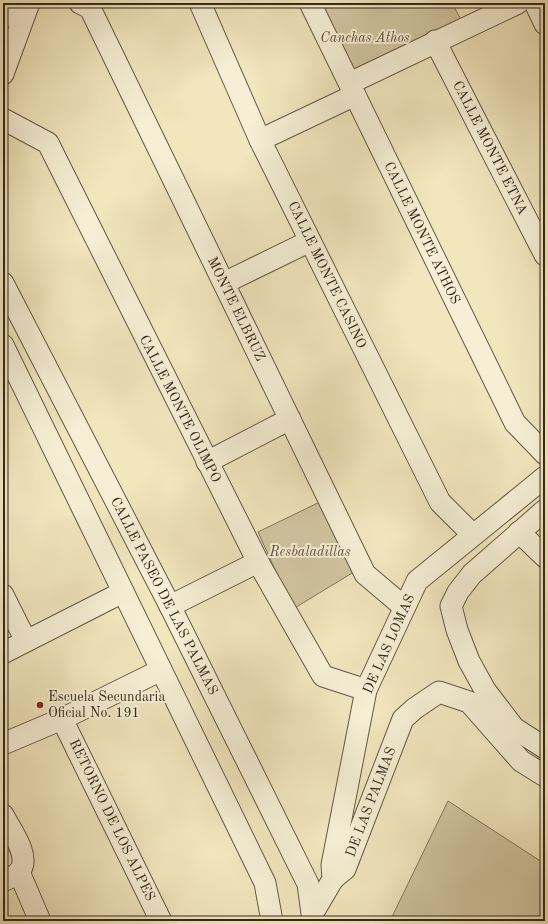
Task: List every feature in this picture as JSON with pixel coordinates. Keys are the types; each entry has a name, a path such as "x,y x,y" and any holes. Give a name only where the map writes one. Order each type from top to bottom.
{"street":[{"path":"3,18 9,3"},
{"path":"3,74 29,3"},
{"name":"MONTE ELBRUZ","path":"80,3 90,8 365,574 404,607"},
{"name":"CALLE MONTE CASINO","path":"200,3 260,140 440,502 473,535"},
{"name":"CALLE MONTE ATHOS","path":"310,3 515,424 545,454"},
{"path":"260,140 435,41 518,3"},
{"path":"534,3 545,24"},
{"name":"CALLE MONTE ETNA","path":"435,41 545,255"},
{"name":"CALLE MONTE OLIMPO","path":"3,119 48,143 258,562 323,676 366,690"},
{"path":"224,283 310,241"},
{"name":"CALLE PASEO DE LAS PALMAS","path":"3,283 170,606 308,884 313,917"},
{"path":"3,345 265,883 272,921"},
{"path":"207,462 290,419"},
{"name":"DE LAS LOMAS","path":"333,879 332,865 366,690 417,581 545,477"},
{"path":"545,510 472,574 458,592 451,606 456,630 469,661 485,690 514,728 545,748"},
{"path":"519,532 545,557"},
{"path":"170,606 258,562"},
{"path":"3,653 123,592"},
{"path":"3,595 26,641"},
{"path":"3,744 62,719 161,670"},
{"name":"DE LAS PALMAS","path":"333,879 346,869 403,719 414,709 439,692 469,702 521,761 545,776"},
{"name":"RETORNO DE LOS ALPES","path":"62,719 162,921"},
{"path":"3,815 24,853 23,865 11,876 40,921"},
{"path":"313,917 333,879"}],"green space":[{"name":"Canchas Athos","path":"310,3 452,3 465,27 350,83"},
{"name":"Resbaladillas","path":"328,498 362,567 293,609 258,532"},
{"path":"448,801 545,864 545,921 390,921"}],"place":[{"name":"Escuela Secundaria Oficial No. 191","path":"40,705"}]}
